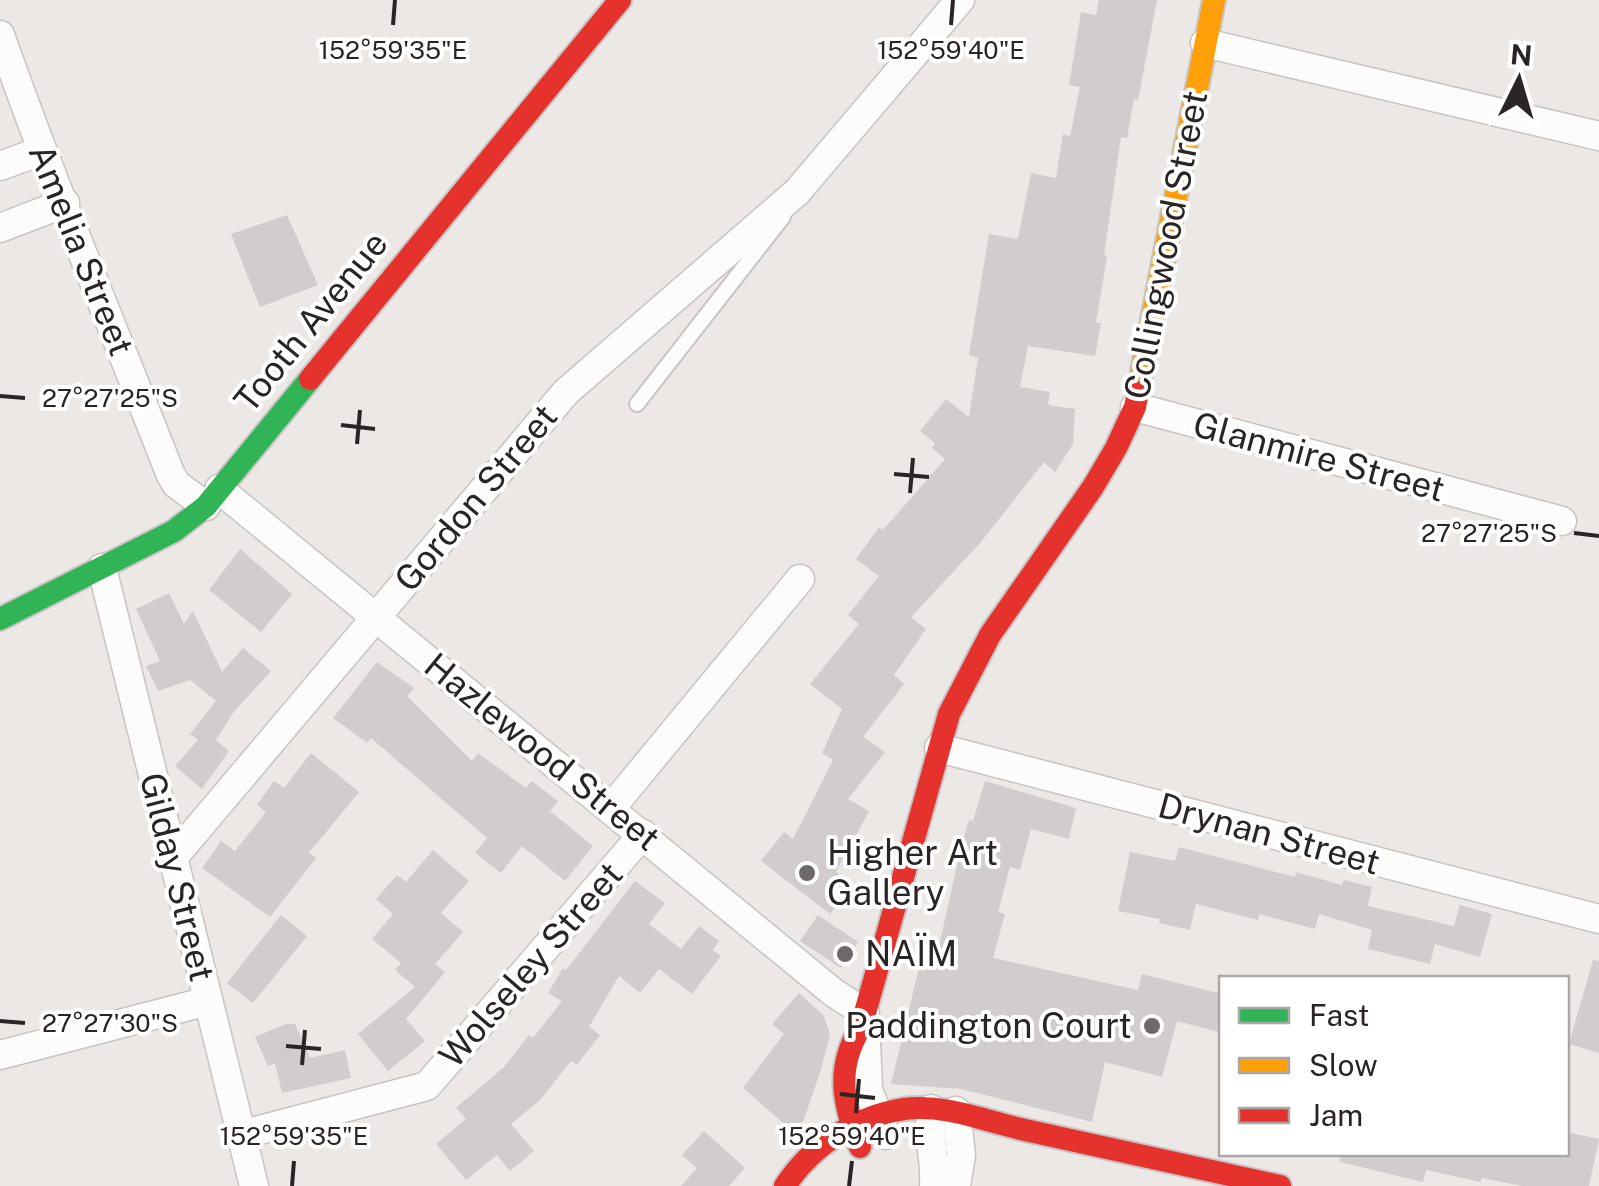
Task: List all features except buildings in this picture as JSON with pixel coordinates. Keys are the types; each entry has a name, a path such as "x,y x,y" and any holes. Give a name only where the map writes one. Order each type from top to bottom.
{"street":[{"name":"Gordon Street","path":"172,859 566,392 749,236 816,172 960,0"},
{"name":"Collingwood Street","path":"869,1130 863,1020 938,748 968,672 1113,453 1135,408 1214,0"},
{"name":"Tooth Avenue","path":"0,619 174,530 213,498 607,2"},
{"name":"Amelia Street","path":"0,34 40,151 170,473 176,484 213,498"},
{"path":"1206,43 1599,136"},
{"path":"0,166 40,151"},
{"path":"0,228 64,204"},
{"name":"Glanmire Street","path":"1135,408 1562,521"},
{"name":"Hazlewood Street","path":"213,498 374,616 643,834 863,1020"},
{"name":"Gilday Street","path":"102,568 254,1186"},
{"path":"611,808 800,579"},
{"name":"Drynan Street","path":"938,748 1599,919"},
{"name":"Wolseley Street","path":"241,1135 427,1086 643,834"},
{"path":"0,1054 208,1001"},
{"path":"785,1186 814,1153 869,1130 906,1108 988,1130 1006,1126 1280,1186"},
{"path":"944,1119 952,1184"},
{"path":"802,1186 869,1130"}],"lane":[{"name":"Gordon Street","path":"636,404 740,275 816,172"}],"traffic: fast":[{"path":"0,619 174,531 206,506 310,379"}],"traffic: slow":[{"path":"1138,392 1214,0"}],"traffic: jam":[{"path":"310,379 620,0"},
{"path":"860,1147 846,1101 847,1057 861,1027 949,714 990,635 1116,448 1138,392"},
{"path":"785,1186 808,1158 837,1135 869,1118 920,1108 965,1114 1280,1186"}],"place":[{"name":"Higher Art Gallery","path":"807,873"},
{"name":"NAÏM","path":"845,954"},
{"name":"Paddington Court","path":"1152,1026"}]}
